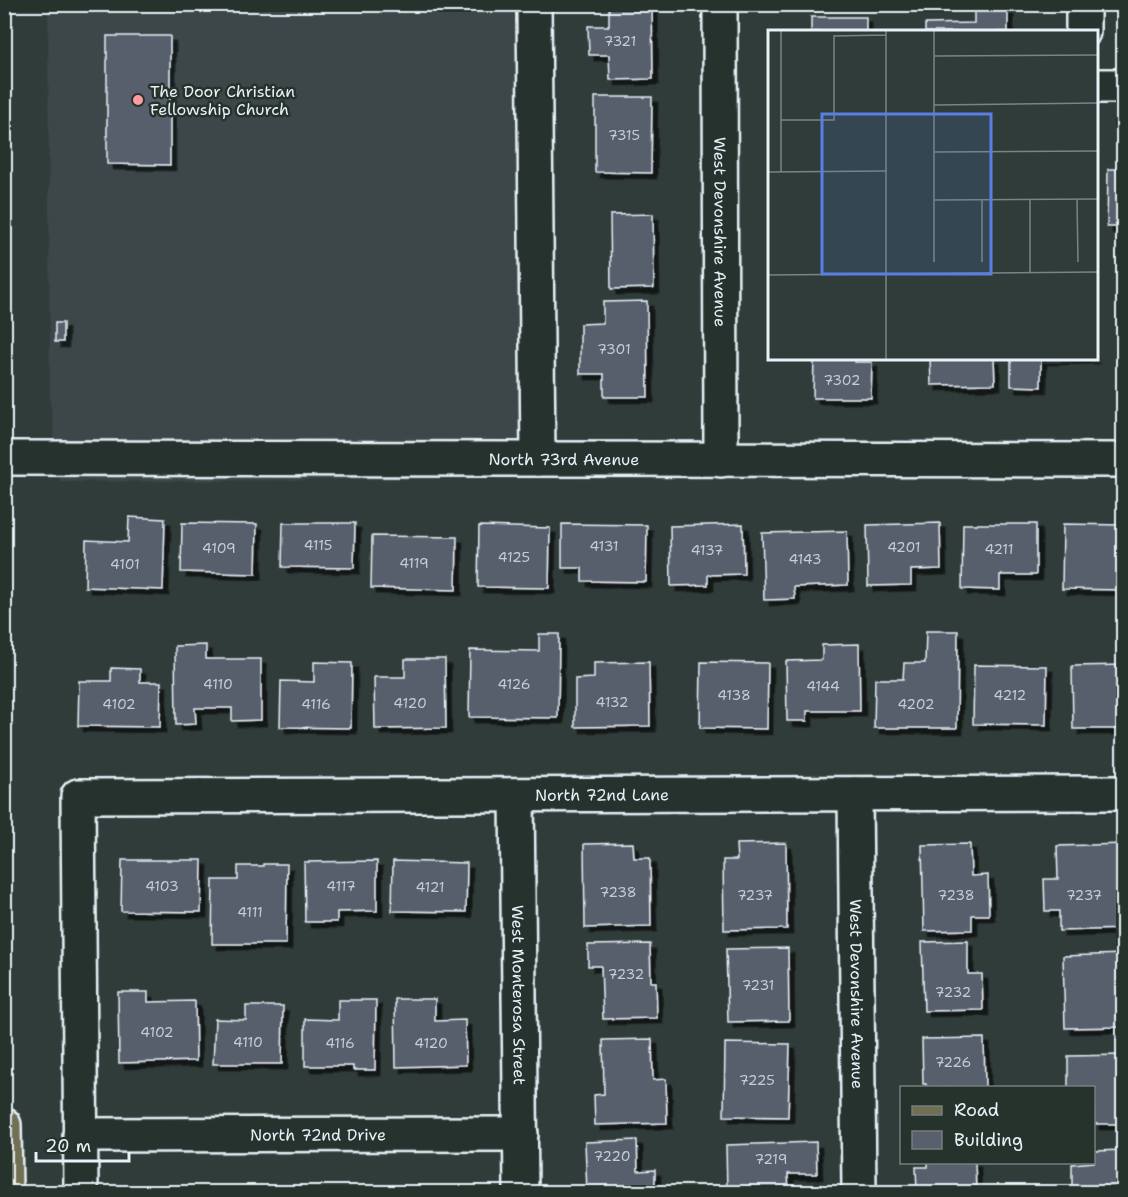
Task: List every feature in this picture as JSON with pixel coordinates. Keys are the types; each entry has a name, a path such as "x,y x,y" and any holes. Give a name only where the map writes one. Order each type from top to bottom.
{"main road":[{"path":"4,1125 5,1192"}],"street":[{"path":"534,4 538,459"},
{"name":"West Devonshire Avenue","path":"720,4 721,460"},
{"path":"1083,4 1083,30"},
{"path":"1098,86 1124,86"},
{"name":"North 73rd Avenue","path":"4,458 1124,460"},
{"name":"West Devonshire Avenue","path":"855,794 859,1192"},
{"name":"North 72nd Lane","path":"80,1135 78,796 1124,794"},
{"name":"West Monterosa Street","path":"517,795 521,1192"},
{"name":"North 72nd Drive","path":"80,1135 520,1134"},
{"path":"80,1135 81,1192"}],"shaded area":[{"path":"48,5 546,5 549,478 60,482 50,402"}],"building":[{"path":"609,4 652,4 653,79 610,80 609,55 589,55 588,26 609,26"},
{"path":"1008,10 1008,30 925,30 925,24 974,23 974,11"},
{"path":"811,17 866,17 866,30 811,30"},
{"name":"The Door Christian Fellowship Church","path":"107,36 170,36 170,165 107,164"},
{"path":"595,97 652,97 651,173 595,172"},
{"path":"1108,169 1124,169 1124,227 1107,227"},
{"path":"653,214 654,288 611,289 610,215"},
{"path":"647,301 648,397 604,397 604,374 580,374 580,324 603,323 603,302"},
{"path":"55,323 63,323 63,342 55,342"},
{"path":"814,360 872,362 871,398 813,398"},
{"path":"930,360 994,360 995,384 931,385"},
{"path":"1011,360 1041,360 1041,387 1011,386"},
{"path":"129,517 165,519 163,590 85,587 86,540 128,542"},
{"path":"182,523 257,524 256,574 181,572"},
{"path":"283,523 355,523 354,568 282,567"},
{"path":"940,523 941,569 911,570 911,585 868,586 867,525"},
{"path":"562,524 647,525 646,582 582,581 582,568 562,568"},
{"path":"743,524 744,574 708,575 708,585 671,586 670,526"},
{"path":"963,524 1036,524 1036,575 1000,575 1000,590 962,589"},
{"path":"1063,524 1124,525 1124,590 1062,589"},
{"path":"479,526 550,528 549,588 478,587"},
{"path":"847,531 848,585 794,587 795,599 764,600 762,533"},
{"path":"372,536 457,537 456,590 371,588"},
{"path":"926,631 958,631 957,728 874,728 875,679 903,679 904,663 925,663"},
{"path":"539,634 559,634 558,718 469,717 470,650 539,651"},
{"path":"859,644 860,711 807,711 807,721 787,721 786,661 822,660 822,645"},
{"path":"206,645 206,659 261,659 261,720 232,721 232,708 195,708 196,724 176,725 175,646"},
{"path":"405,659 445,659 446,728 375,729 374,677 405,677"},
{"path":"314,662 352,663 351,728 280,727 281,681 314,682"},
{"path":"649,662 650,726 575,727 575,679 594,678 594,663"},
{"path":"701,662 768,663 767,729 700,728"},
{"path":"974,665 1047,666 1046,725 973,724"},
{"path":"1124,665 1124,729 1073,729 1072,666"},
{"path":"111,668 140,669 140,682 161,682 160,727 78,726 79,681 111,681"},
{"path":"633,843 634,858 650,858 651,926 585,928 584,844"},
{"path":"786,843 787,929 724,930 723,860 737,860 736,844"},
{"path":"970,844 971,876 988,875 989,915 972,915 972,930 924,931 922,845"},
{"path":"1124,844 1124,929 1059,931 1059,911 1045,911 1044,879 1058,879 1057,846"},
{"path":"122,860 202,860 201,912 121,911"},
{"path":"377,861 377,911 337,912 337,922 305,922 304,862"},
{"path":"393,861 467,863 466,912 392,911"},
{"path":"263,864 287,864 286,944 212,944 213,880 238,880 238,866 263,866"},
{"path":"968,941 968,974 982,974 983,1010 924,1011 922,942"},
{"path":"650,944 651,982 656,982 657,1018 603,1019 601,966 588,966 588,945"},
{"path":"788,948 789,1021 728,1022 726,949"},
{"path":"1124,954 1123,1027 1065,1028 1063,956"},
{"path":"118,992 148,992 148,1002 195,1001 196,1061 119,1063"},
{"path":"395,999 435,999 435,1021 465,1020 466,1065 396,1067"},
{"path":"338,1000 376,1000 375,1070 353,1070 353,1066 305,1066 305,1019 338,1020"},
{"path":"246,1006 283,1006 282,1064 213,1064 215,1019 246,1020"},
{"path":"984,1038 985,1086 926,1086 923,1084 922,1039"},
{"path":"652,1039 653,1080 666,1079 667,1123 595,1125 594,1095 604,1094 603,1040"},
{"path":"725,1043 790,1044 788,1117 724,1116"},
{"path":"1124,1055 1124,1124 1095,1124 1095,1086 1068,1086 1068,1056"},
{"path":"637,1140 638,1171 655,1170 655,1192 587,1192 585,1142"},
{"path":"816,1142 817,1174 788,1174 789,1192 727,1192 726,1145"},
{"path":"1124,1150 1124,1192 1084,1192 1083,1189 1072,1189 1072,1164 1095,1164 1095,1151"},
{"path":"928,1164 975,1164 976,1192 917,1192 916,1167 928,1167"}],"place":[{"name":"The Door Christian Fellowship Church","path":"138,100"}]}
